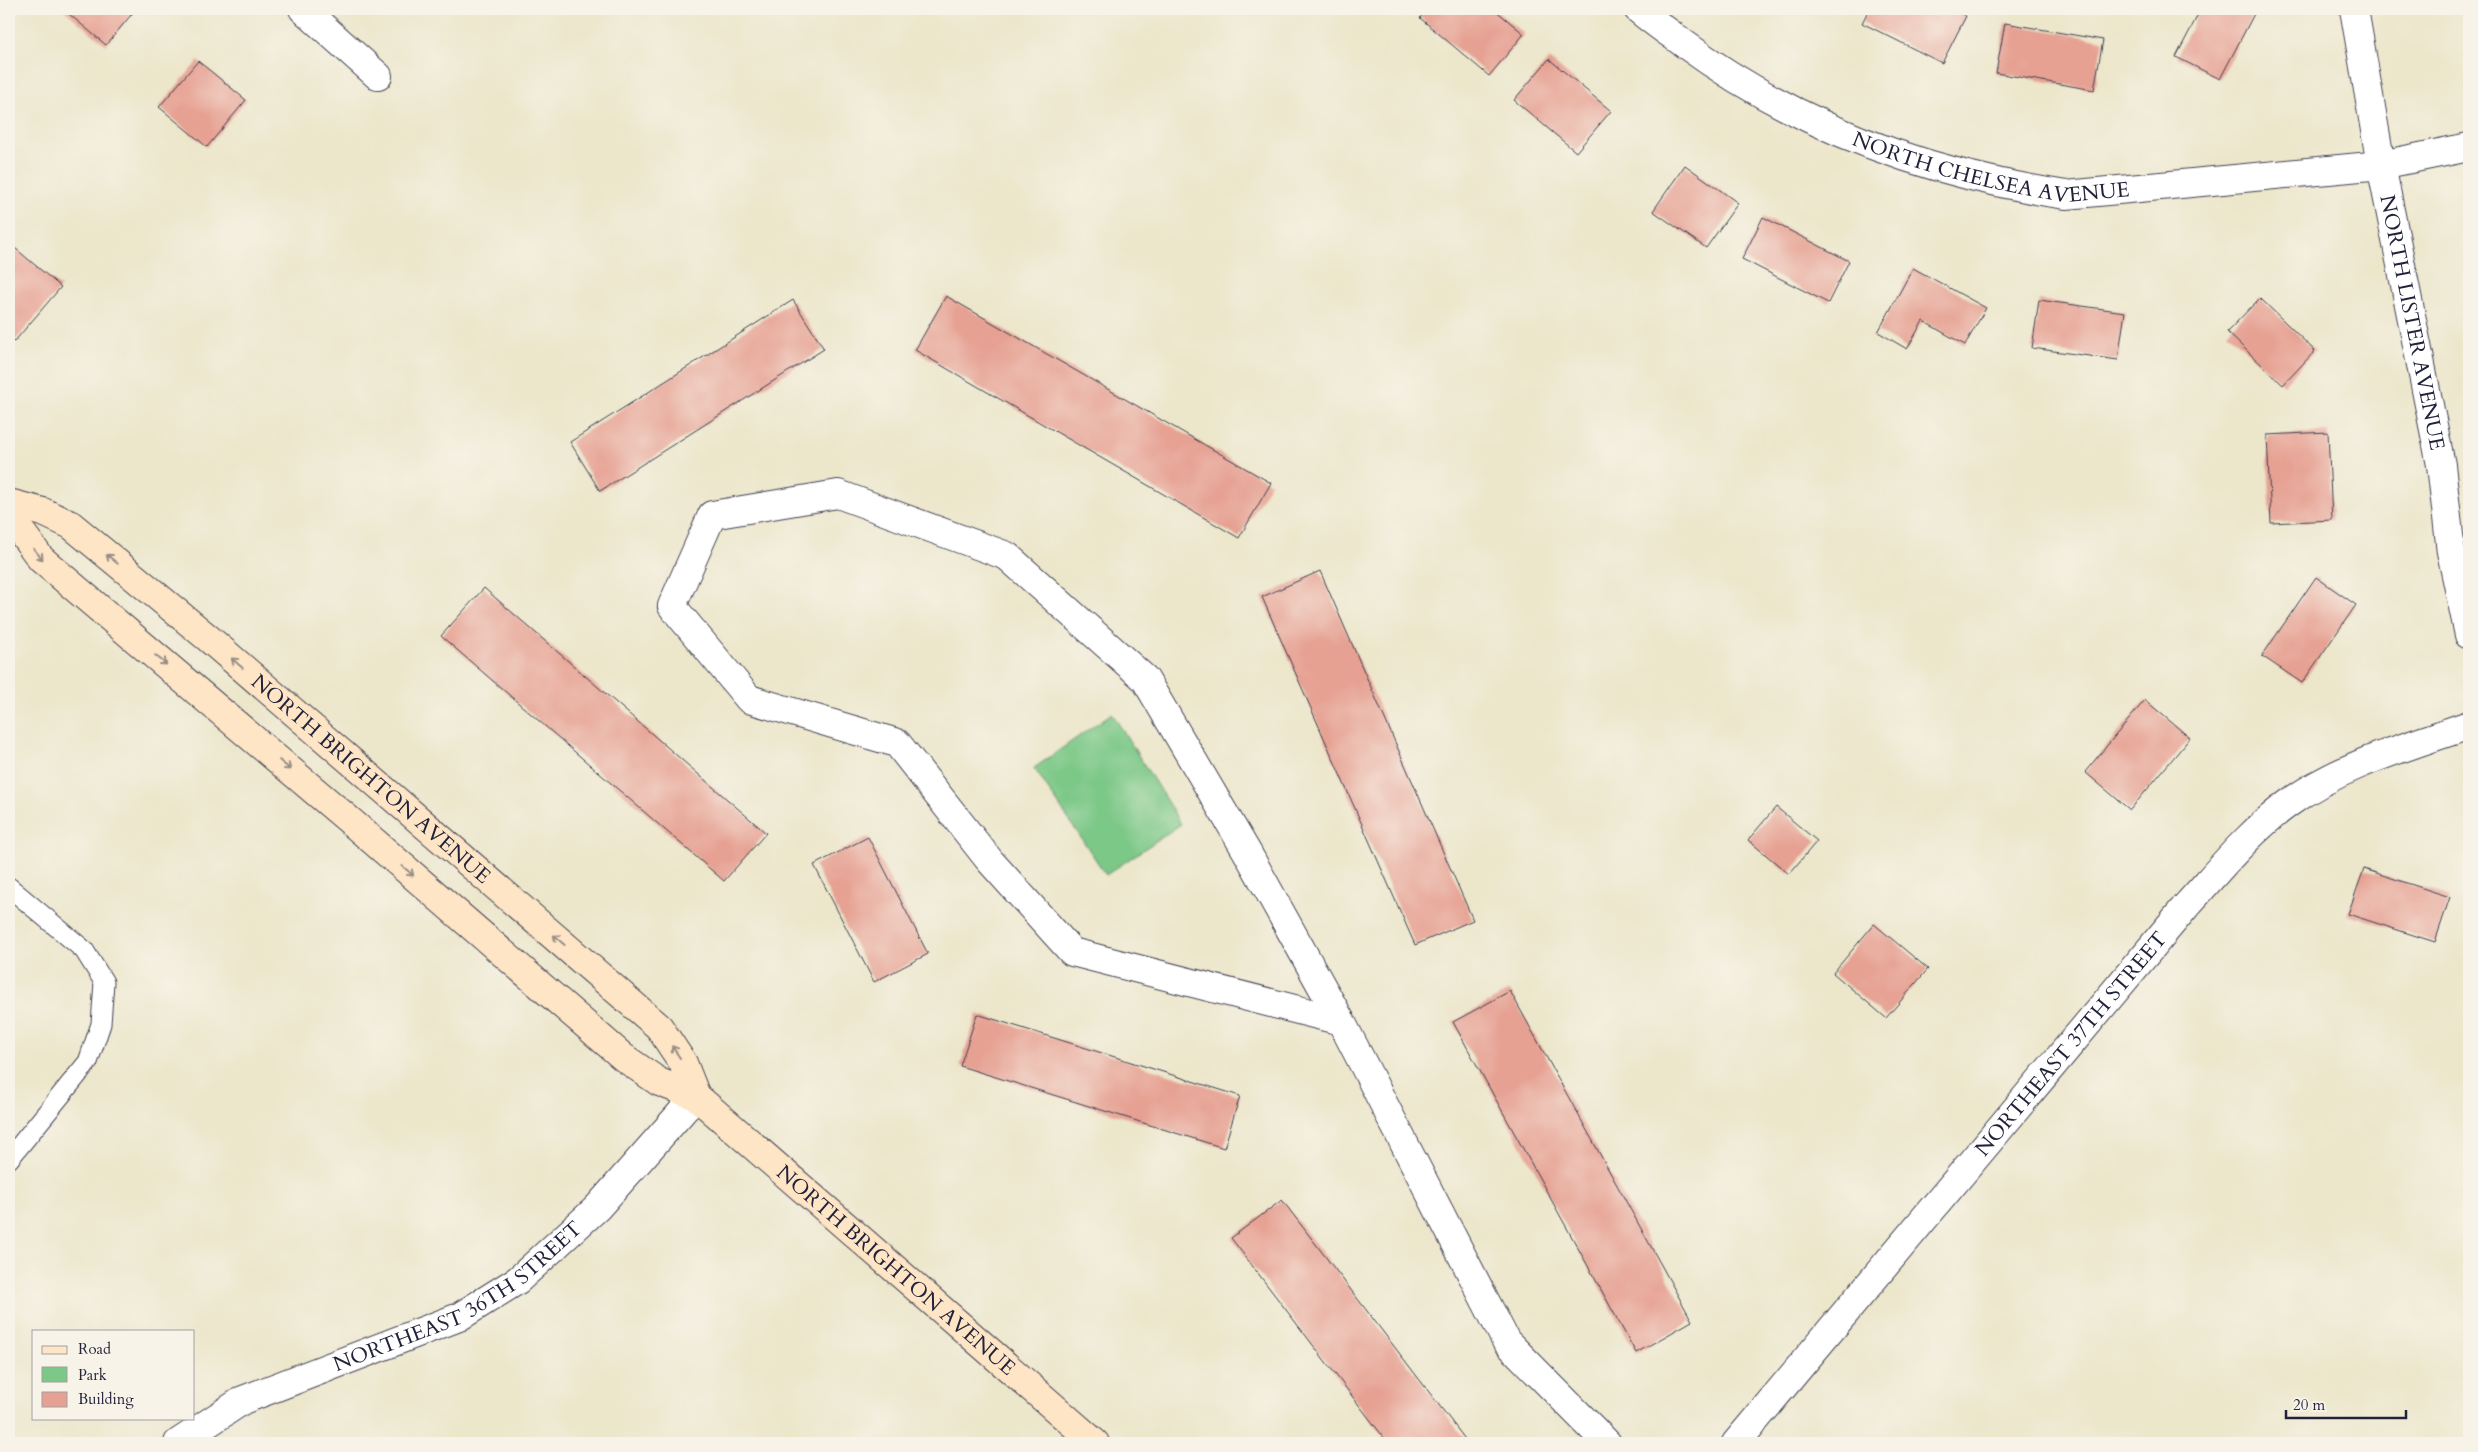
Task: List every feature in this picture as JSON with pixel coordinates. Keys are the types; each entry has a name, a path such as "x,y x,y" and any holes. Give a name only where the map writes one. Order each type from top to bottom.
{"main road":[{"name":"NORTH BRIGHTON AVENUE","path":"9,503 43,512 71,525 343,753 659,1027 683,1063 696,1096"},
{"name":"NORTH BRIGHTON AVENUE","path":"9,515 41,559 349,820 623,1057 659,1082 696,1096 1095,1443"}],"street":[{"path":"303,9 378,76"},
{"name":"NORTH CHELSEA AVENUE","path":"1638,9 1710,63 1785,108 1864,143 1937,168 2031,190 2066,195 2381,165"},
{"name":"NORTH LISTER AVENUE","path":"2354,9 2381,165 2441,465 2451,552 2469,635"},
{"path":"2381,165 2469,147"},
{"path":"1340,1021 1072,952 990,861 897,743 750,699 672,606 712,515 838,494 1007,556 1146,679 1247,852 1340,1021 1506,1342 1607,1443"},
{"name":"NORTHEAST 37TH STREET","path":"1736,1443 2187,905 2241,845 2289,802 2353,767 2469,725"},
{"name":"NORTHEAST 36TH STREET","path":"178,1443 243,1400 459,1317 518,1280 597,1208 696,1096"}],"lane":[{"path":"9,887 84,950 104,982 101,1024 88,1062 9,1160"}],"green space":[{"path":"1112,713 1181,824 1106,875 1034,768"}],"building":[{"path":"63,9 136,9 106,45"},
{"path":"1427,9 1494,9 1524,34 1489,76 1420,18"},
{"path":"1869,9 1951,9 1966,16 1942,63 1862,23"},
{"path":"2201,9 2249,9 2255,12 2220,79 2176,57"},
{"path":"2005,23 2103,40 2094,90 1996,73"},
{"path":"1549,59 1611,111 1576,152 1514,100"},
{"path":"198,61 246,100 207,147 159,107"},
{"path":"1685,165 1738,203 1706,248 1653,211"},
{"path":"1763,217 1849,261 1828,303 1742,259"},
{"path":"9,243 61,287 14,342 9,338"},
{"path":"1913,268 1986,308 1965,345 1923,321 1907,349 1878,332"},
{"path":"946,296 1271,483 1239,538 915,350"},
{"path":"2260,298 2315,351 2283,385 2227,332"},
{"path":"793,300 824,349 600,491 570,442"},
{"path":"2039,300 2125,312 2118,360 2032,348"},
{"path":"2328,432 2332,520 2271,523 2267,435"},
{"path":"1320,571 1473,920 1415,945 1262,597"},
{"path":"2316,577 2356,605 2302,683 2262,656"},
{"path":"484,588 766,833 724,881 441,636"},
{"path":"2145,700 2190,738 2130,810 2085,772"},
{"path":"1776,807 1817,841 1789,874 1748,840"},
{"path":"868,837 928,954 874,982 814,865"},
{"path":"2364,869 2450,897 2435,942 2348,914"},
{"path":"1874,924 1928,969 1886,1018 1833,973"},
{"path":"1510,991 1692,1321 1636,1353 1453,1022"},
{"path":"977,1014 1240,1096 1224,1148 960,1066"},
{"path":"1282,1200 1468,1443 1388,1443 1231,1238"}]}
